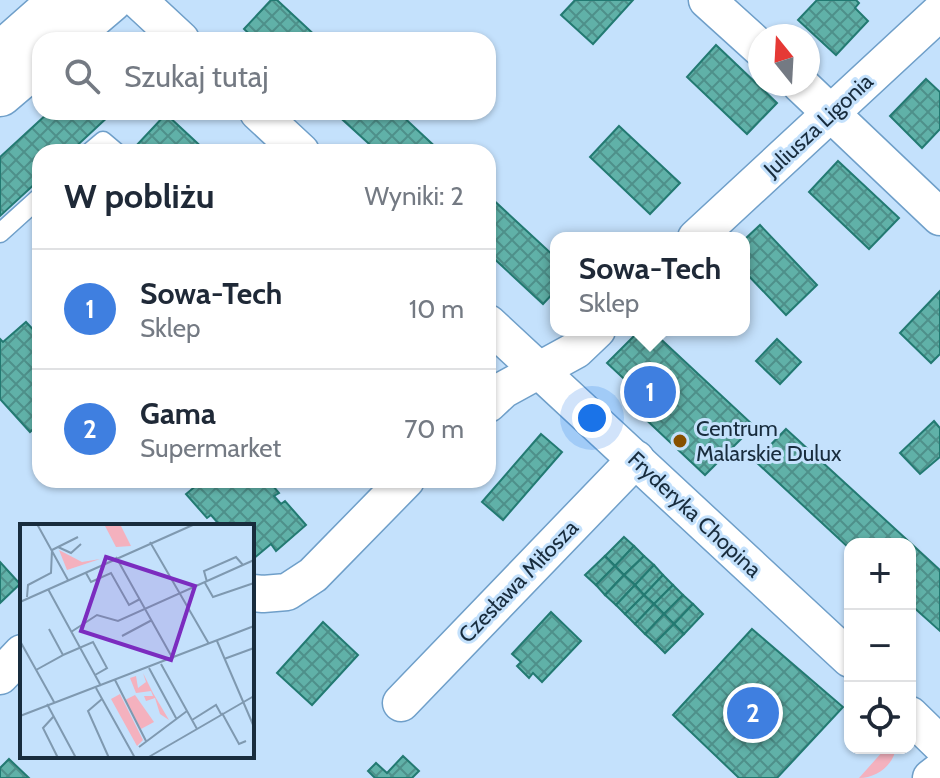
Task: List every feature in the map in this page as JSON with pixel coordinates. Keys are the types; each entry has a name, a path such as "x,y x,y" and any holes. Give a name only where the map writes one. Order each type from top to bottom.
{"main road":[{"path":"0,55 62,0"},
{"path":"72,32 110,0"},
{"path":"0,94 32,67"}],"street":[{"path":"138,0 172,32"},
{"path":"707,0 748,37"},
{"name":"Juliusza Ligonia","path":"702,232 940,12"},
{"path":"813,96 940,217"},
{"path":"267,120 292,144"},
{"name":"Fryderyka Chopina","path":"496,330 844,653"},
{"path":"496,397 576,350 591,336"},
{"name":"Czesława Miłosza","path":"401,703 636,459"},
{"path":"254,593 287,592 313,575 398,488"},
{"path":"0,676 20,655"},
{"path":"916,721 940,744"},
{"path":"931,778 940,771"}],"lane":[{"path":"0,233 32,204"}],"shaded area":[{"path":"880,754 894,754 877,773 859,778"}],"building":[{"path":"271,0 277,0 311,32 247,32 244,29"},
{"path":"575,0 633,0 593,44 561,15"},
{"path":"817,0 856,0 859,3 855,8 868,21 836,55 820,40 820,24 802,24 798,20"},
{"path":"716,45 748,75 748,96 770,96 777,103 747,134 687,77"},
{"path":"926,79 940,92 940,129 922,148 890,116"},
{"path":"40,120 105,120 79,144 32,144 32,186 0,216 0,157"},
{"path":"160,120 172,120 198,144 138,144"},
{"path":"343,120 407,120 432,144 369,144"},
{"path":"619,126 680,183 650,214 590,157"},
{"path":"838,161 899,218 869,249 809,192"},
{"path":"496,202 550,252 550,296 543,304 496,260"},
{"path":"760,225 817,285 786,315 750,277 750,234"},
{"path":"940,291 940,354 931,363 900,333"},
{"path":"26,322 32,328 30,432 0,399 0,339 3,342"},
{"path":"634,336 657,336 754,426 705,475 640,414 650,403 607,363"},
{"path":"777,339 801,362 780,384 756,361"},
{"path":"934,421 940,428 940,457 920,474 900,453"},
{"path":"786,429 905,538 844,538 844,543 755,461"},
{"path":"541,434 562,452 503,520 482,502"},
{"path":"193,488 275,488 279,493 274,496 281,504 285,501 306,525 276,551 271,544 254,558 254,524 217,524 211,515 207,518 186,494"},
{"path":"624,537 634,546 615,566 605,556"},
{"path":"634,546 644,556 624,575 615,566"},
{"path":"916,548 940,570 940,631 916,609"},
{"path":"605,556 615,566 596,585 585,575"},
{"path":"644,556 654,565 635,585 624,575"},
{"path":"0,562 20,584 0,603"},
{"path":"654,565 663,575 644,595 635,585"},
{"path":"615,566 624,575 605,595 596,585"},
{"path":"624,575 635,585 616,605 605,595"},
{"path":"663,575 673,585 654,604 644,595"},
{"path":"635,585 644,595 625,614 616,605"},
{"path":"673,585 683,595 664,614 654,604"},
{"path":"644,595 654,604 635,624 625,614"},
{"path":"683,595 693,604 674,624 664,614"},
{"path":"654,604 664,614 645,634 635,624"},
{"path":"693,604 703,614 684,634 674,624"},
{"path":"551,612 581,641 542,682 533,673 529,678 517,666 521,662 512,654"},
{"path":"664,614 674,624 655,643 645,634"},
{"path":"323,622 358,655 312,705 277,673"},
{"path":"674,624 684,634 665,653 655,643"},
{"path":"752,629 843,707 777,778 739,778 673,715"},
{"path":"403,756 419,771 412,778 375,778 368,771 376,763 387,773"},
{"path":"9,759 29,778 0,778 0,768"}],"place":[{"name":"Sowa-Tech","path":"650,392"},
{"name":"Centrum Malarskie Dulux","path":"680,441"},
{"name":"Gama","path":"753,713"}]}
